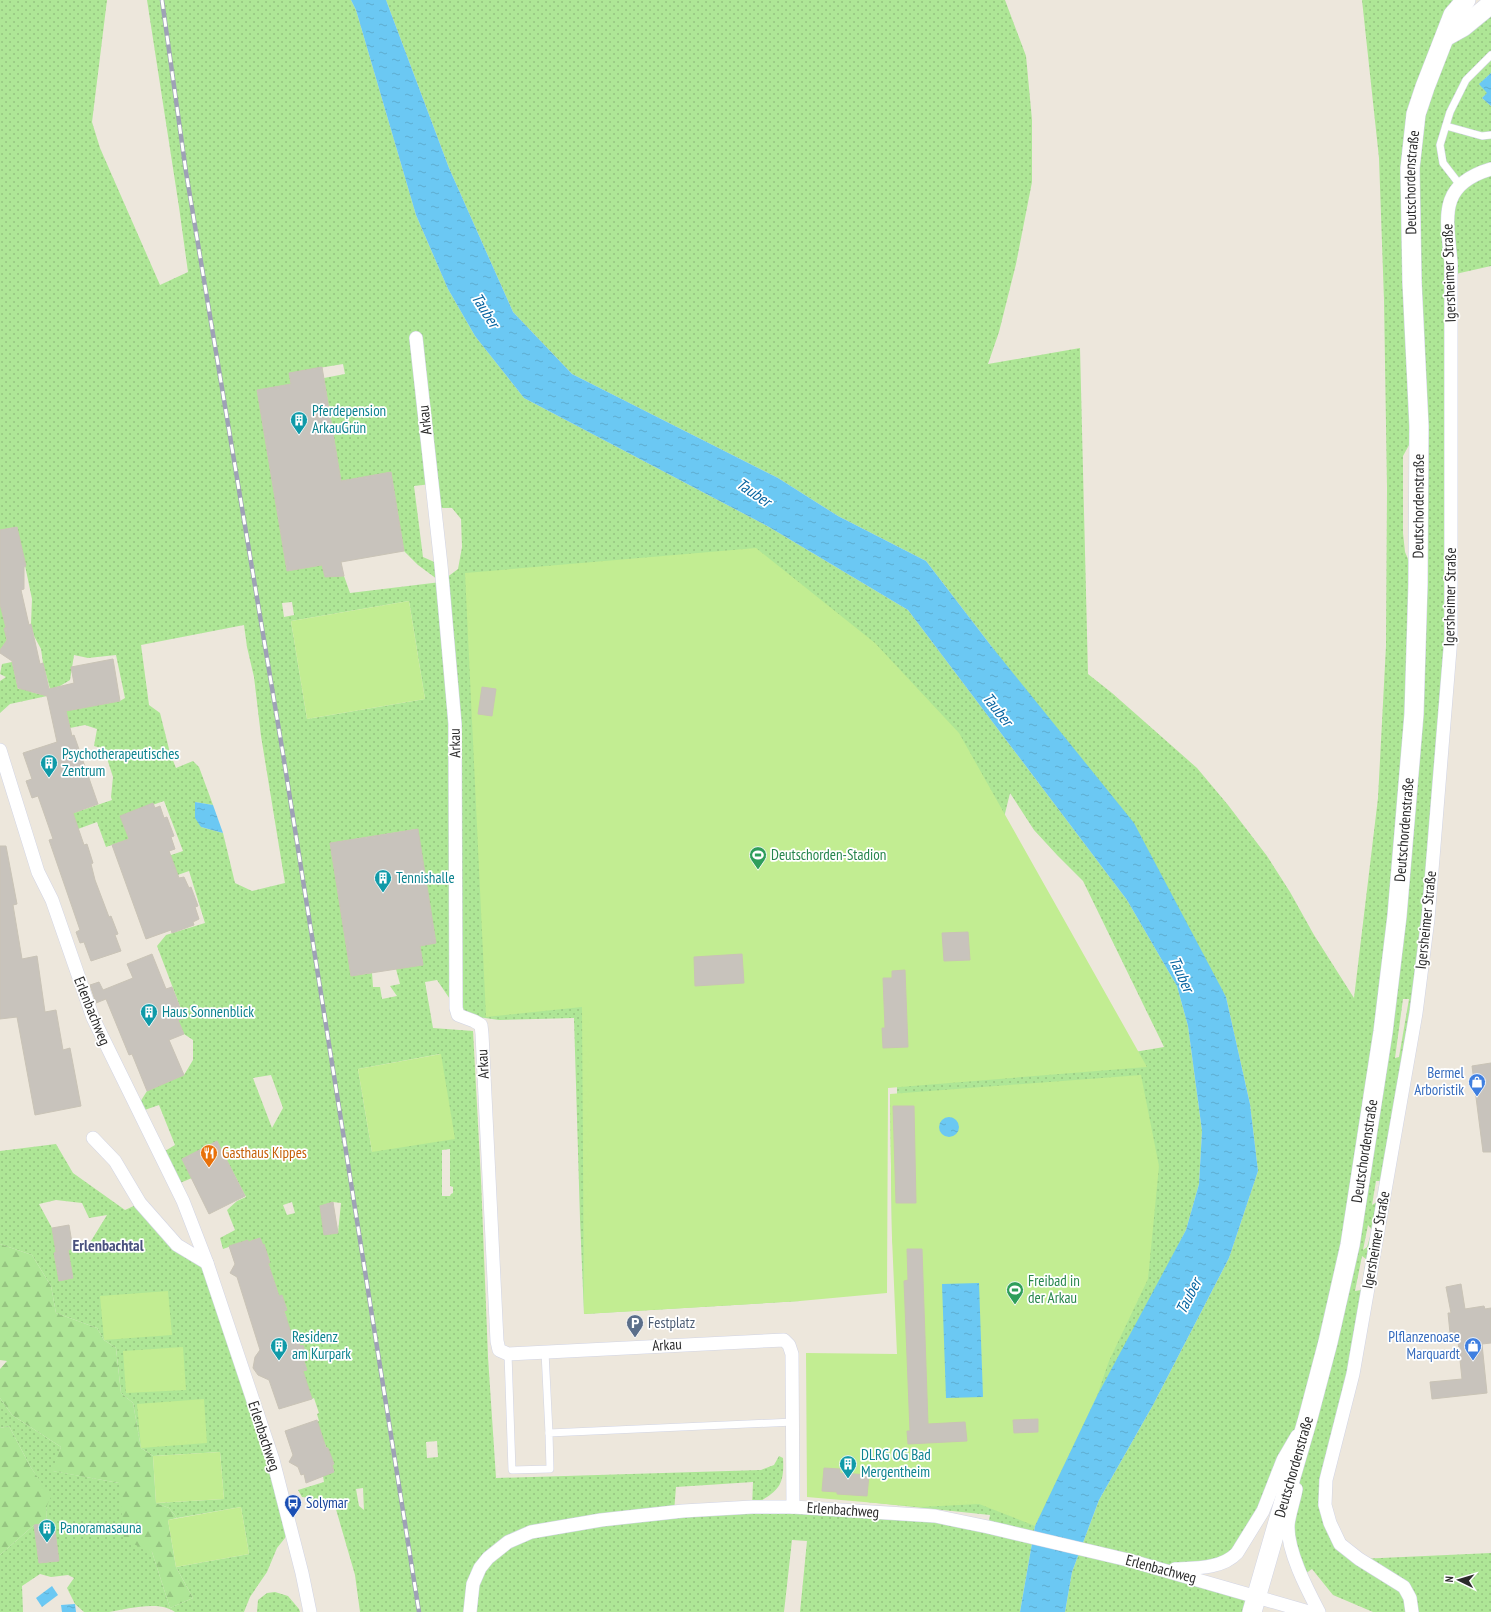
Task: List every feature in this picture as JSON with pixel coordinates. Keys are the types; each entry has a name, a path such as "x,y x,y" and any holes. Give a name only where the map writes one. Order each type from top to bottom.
{"street":[{"name":"Deutschordenstraße","path":"1254,1604 1308,1418 1328,1342 1350,1245 1383,1032 1397,916 1414,714 1419,563 1420,426 1412,282 1410,168 1416,114 1425,87 1453,15 1466,0"},
{"path":"1445,37 1463,27 1491,4"},
{"path":"1460,185 1482,172 1491,169"},
{"name":"Igersheimer Straße","path":"1412,1612 1410,1598 1404,1587 1359,1559 1340,1544 1330,1523 1325,1505 1326,1480 1353,1374 1416,1013 1428,919 1451,638 1451,263 1447,219 1449,202 1460,185"},
{"name":"Arkau","path":"416,338 441,564 455,724 456,1008 458,1015 480,1025 482,1034 497,1341 499,1350 508,1354 784,1340 789,1345 792,1354 794,1507"},
{"name":"Erlenbachweg","path":"0,750 38,872 52,900 93,1018 180,1196 207,1263 273,1460 302,1573 310,1612"},
{"path":"93,1138 115,1161 140,1203 177,1245 207,1263"},
{"path":"1163,1569 1205,1568 1232,1558 1237,1553 1263,1511 1283,1460 1308,1418"},
{"path":"1308,1418 1303,1460 1288,1525 1289,1545 1305,1586 1319,1612"},
{"name":"Erlenbachweg","path":"470,1612 473,1584 480,1568 488,1558 508,1542 531,1532 601,1520 684,1512 752,1507 794,1507 935,1516 1020,1534 1163,1569 1254,1604 1309,1612"}],"lane":[{"path":"1460,185 1443,163 1440,145 1450,112 1466,80 1491,55"},
{"path":"1446,126 1482,136 1491,135"},
{"path":"508,1354 512,1470 550,1469 545,1352"},
{"path":"548,1433 794,1422"}],"green space":[{"path":"0,0 107,0 92,122 100,148 160,285 188,272 147,0 351,0 356,10 416,215 448,289 475,336 524,398 769,527 908,610 1127,900 1177,986 1188,1026 1202,1131 1199,1184 1186,1230 1035,1526 1020,1612 800,1612 807,1541 792,1540 784,1612 360,1612 355,1575 333,1499 310,1506 310,1498 302,1497 298,1490 324,1482 323,1476 334,1472 332,1465 334,1464 324,1442 307,1426 319,1421 317,1414 319,1413 314,1398 312,1399 309,1390 297,1394 291,1375 307,1370 297,1337 281,1343 275,1324 287,1319 284,1311 287,1309 282,1296 279,1296 268,1263 270,1262 264,1245 260,1238 248,1242 248,1240 223,1249 220,1238 235,1230 227,1210 237,1201 246,1197 217,1141 182,1159 192,1178 175,1185 160,1154 175,1145 159,1105 139,1112 137,1107 147,1091 184,1075 193,1060 193,1040 184,1034 178,1020 184,1017 157,946 166,935 205,923 189,871 149,885 142,865 183,851 164,801 126,814 126,817 122,819 129,839 106,847 97,822 62,835 53,820 112,800 113,777 104,749 94,746 97,729 85,725 70,728 66,711 120,701 125,698 116,655 88,658 74,655 70,680 60,686 50,689 41,649 34,636 31,624 32,599 17,527 0,530","holes":["343,364 345,374 324,378 341,481 391,472 404,551 418,565 441,582 350,593 344,576 325,577 322,565 287,571 257,390 291,384 289,373","431,484 441,508 452,508 461,519 462,547 458,569 442,581 441,565 423,557 414,486","409,601 425,699 307,719 291,621","292,602 294,615 284,617 282,603","244,625 247,647 254,677 261,736 285,883 252,891 235,883 223,833 201,827 195,802 213,805 199,767 193,761 176,768 170,753 160,713 149,705 141,645","1010,793 1034,830 1083,881 1164,1047 1087,1060 897,1079 897,1094 890,1094 892,1238 907,1358 867,1502 990,1515 988,1526 753,1506 768,1497 780,1483 783,1458 779,1456 774,1465 761,1470 496,1478 488,1357 473,1031 433,1028 425,982 437,980 456,1008 478,1017 499,1020 574,1018 584,1314 800,1301 948,887 992,867","417,829 436,943 420,946 423,965 396,969 400,984 390,986 397,996 382,999 380,987 373,987 372,973 351,976 330,843","440,1054 372,1152 358,1069","271,1075 283,1108 272,1128 253,1078","450,1149 450,1186 453,1187 453,1193 450,1196 442,1196 442,1150","292,1202 295,1213 287,1215 283,1205","333,1202 341,1203 338,1233 325,1235 320,1206","437,1441 438,1457 427,1458 426,1442","753,1482 752,1507 674,1512 676,1487","363,1488 364,1510 359,1506 356,1489"]},
{"path":"386,0 1005,0 1026,56 1032,120 1032,182 1016,264 999,332 988,364 1080,348 1088,674 1112,693 1197,768 1228,805 1267,856 1354,998 1378,798 1386,646 1387,488 1384,300 1379,158 1362,0 1466,0 1453,15 1491,4 1491,73 1480,84 1488,93 1482,98 1491,106 1491,266 1451,275 1451,637 1416,1013 1326,1480 1330,1523 1359,1559 1491,1553 1491,1612 1373,1612 1333,1595 1312,1569 1302,1576 1289,1545 1308,1420 1232,1558 1165,1569 1257,1596 1252,1612 1065,1612 1072,1572 1099,1500 1153,1405 1229,1258 1258,1171 1250,1104 1226,997 992,647 926,561 838,516 778,478 572,374 513,312 449,168","holes":["1419,427 1418,582 1405,552 1403,533 1403,456","1403,999 1409,999 1399,1057 1395,1058","1376,1181 1380,1181 1377,1202 1372,1205","1368,1225 1372,1230 1367,1247 1363,1250","1362,1256 1366,1259 1361,1290 1355,1291"]},
{"name":"Deutschorden-Stadion","path":"756,548 875,643 959,733 1147,1067 888,1088 887,1293 800,1301 584,1314 582,1007 486,1017 465,573"},
{"path":"409,601 425,699 307,719 291,621"},
{"path":"0,604 6,628 4,628 7,640 0,650"},
{"path":"12,662 18,689 29,687 31,692 47,696 10,704 0,713 0,681 6,677 0,674 2,664"},
{"path":"441,1054 455,1139 372,1152 358,1069"},
{"name":"Freibad in der Arkau","path":"1141,1075 1159,1166 1148,1279 1109,1361 1097,1396 1035,1526 979,1504 921,1507 807,1497 806,1353 897,1354 892,1238 890,1094"},
{"path":"56,1144 73,1173 125,1210 140,1203 158,1223 207,1263 290,1525 285,1538 277,1548 267,1572 250,1597 244,1612 175,1612 168,1608 143,1606 109,1612 84,1612 75,1604 67,1588 74,1578 68,1575 51,1577 40,1574 22,1586 23,1612 0,1612 0,1555 34,1525 39,1563 59,1561 54,1523 47,1524 46,1513 48,1500 50,1497 30,1466 9,1426 0,1428 0,1398 12,1415 61,1447 53,1471 119,1483 152,1552 170,1608 193,1598 176,1567 249,1554 241,1507 177,1518 169,1508 156,1503 224,1499 220,1452 153,1456 141,1448 133,1403 121,1393 116,1348 104,1340 97,1328 56,1313 51,1286 32,1255 0,1244 0,1151","holes":["56,1200 82,1203 89,1218 107,1215 88,1248 68,1250 73,1278 59,1281 54,1253 56,1252 52,1228 39,1204"]},
{"path":"0,1244 32,1255 51,1286 56,1313 97,1328 104,1340 116,1348 121,1393 133,1403 141,1448 153,1456 156,1503 169,1508 177,1518 168,1520 176,1567 193,1598 170,1608 152,1552 124,1540 119,1483 52,1471 61,1447 12,1415 0,1398 0,1369 7,1361 0,1360"},
{"path":"168,1291 172,1335 104,1340 100,1296"},
{"path":"183,1347 186,1390 126,1393 123,1351"},
{"path":"204,1399 207,1443 141,1448 137,1404"},
{"path":"9,1426 30,1466 51,1497 46,1513 47,1524 34,1525 0,1555 0,1428"},
{"path":"220,1452 224,1499 156,1503 153,1456"},
{"path":"241,1507 249,1554 176,1567 168,1520"},
{"path":"275,1592 288,1596 300,1612 257,1612 258,1600 267,1593"}],"water":[{"name":"Tauber","path":"351,0 386,0 449,168 513,312 572,374 778,478 838,516 926,561 992,647 1134,823 1226,997 1250,1104 1258,1171 1229,1258 1153,1405 1099,1500 1072,1572 1065,1612 1020,1612 1035,1526 1097,1396 1186,1230 1199,1184 1202,1131 1188,1026 1177,986 1127,900 908,610 769,527 524,398 475,336 448,289 416,215 356,10"},
{"path":"1491,73 1491,106 1482,98 1487,93 1479,84"},
{"path":"195,802 213,805 223,833 201,827 195,818"},
{"path":"945,1117 953,1117 959,1123 959,1131 953,1137 945,1137 939,1131 939,1123"},
{"path":"979,1283 983,1397 946,1398 942,1284"},
{"path":"52,1586 58,1595 42,1607 36,1598"},
{"path":"75,1604 76,1612 62,1612 61,1605"}],"building":[{"name":"Pferdepension ArkauGrün","path":"322,367 341,481 391,472 404,551 341,562 344,576 325,577 322,565 287,571 257,390 291,384 289,373"},
{"path":"17,527 26,566 24,567 24,589 21,590 29,625 31,624 40,664 43,663 49,689 74,683 71,667 113,659 120,701 66,711 72,736 74,735 98,804 73,813 84,845 87,844 93,863 91,864 95,880 109,917 111,916 118,934 115,935 121,951 91,961 84,942 80,943 76,932 80,930 49,840 53,839 38,796 32,798 26,781 32,779 23,753 57,742 47,696 18,688 12,661 0,653 0,650 7,640 4,628 6,628 0,604 0,530"},
{"path":"482,687 496,689 492,716 478,714"},
{"path":"153,803 155,808 160,806 164,818 167,817 174,836 171,837 175,849 169,851 179,878 184,877 189,888 191,887 198,906 195,907 199,919 193,922 194,925 172,933 171,930 146,939 112,845 129,839 120,816"},
{"name":"Tennishalle","path":"418,829 436,943 420,946 423,965 351,976 330,843"},
{"path":"0,846 6,846 17,904 13,905 22,959 37,956 45,1012 56,1010 63,1050 70,1048 81,1106 35,1115 17,1017 0,1019"},
{"path":"968,932 970,960 944,961 942,933"},
{"name":"Haus Sonnenblick","path":"152,954 166,989 172,987 184,1018 178,1020 184,1034 169,1040 184,1075 147,1091 132,1054 129,1055 106,999 96,1003 90,985 99,982 103,990 133,978 127,964"},
{"path":"742,954 744,983 695,986 694,957"},
{"path":"905,970 908,1047 883,1048 882,1028 885,1028 883,978 892,978 892,971"},
{"path":"1491,1063 1491,1152 1483,1152 1472,1066"},
{"path":"893,1106 914,1106 916,1203 896,1203"},
{"name":"Gasthaus Kippes","path":"217,1141 245,1196 209,1214 182,1159"},
{"path":"333,1202 338,1233 324,1235 320,1206"},
{"path":"69,1225 73,1249 68,1250 73,1278 59,1281 54,1253 56,1252 52,1228"},
{"name":"Residenz am Kurpark","path":"260,1238 263,1245 264,1244 270,1263 268,1263 279,1296 282,1295 287,1310 284,1311 293,1339 297,1337 300,1346 303,1345 308,1360 304,1361 307,1370 303,1371 312,1399 279,1409 269,1380 258,1375 253,1368 255,1357 260,1350 237,1277 230,1273 235,1264 229,1246"},
{"path":"907,1249 922,1249 928,1424 965,1422 967,1441 908,1444 907,1431 910,1431 904,1281 908,1280"},
{"path":"1461,1284 1465,1309 1484,1306 1485,1309 1491,1308 1491,1343 1482,1344 1487,1393 1432,1399 1430,1382 1462,1379 1457,1332 1450,1333 1448,1313 1451,1313 1446,1287"},
{"path":"1038,1419 1038,1432 1014,1433 1013,1420"},
{"path":"317,1420 326,1448 328,1448 334,1464 332,1465 334,1472 306,1483 304,1474 301,1475 298,1467 289,1462 293,1455 285,1431"},
{"name":"DLRG OG Bad Mergentheim","path":"824,1468 840,1469 840,1473 869,1475 867,1496 837,1494 837,1492 822,1491"},
{"name":"Panoramasauna","path":"54,1523 59,1561 39,1563 34,1525"}],"railway":[{"path":"162,0 186,172 283,754 419,1612"}],"place":[{"name":"Pferdepension ArkauGrün","path":"299,435"},
{"name":"Psychotherapeutisches Zentrum","path":"49,778"},
{"name":"Deutschorden-Stadion","path":"758,870"},
{"name":"Tennishalle","path":"383,893"},
{"name":"Haus Sonnenblick","path":"149,1027"},
{"name":"Bermel Arboristik","path":"1477,1097"},
{"name":"Gasthaus Kippes","path":"209,1168"},
{"name":"Freibad in der Arkau","path":"1015,1305"},
{"name":"Festplatz","path":"635,1338"},
{"name":"Residenz am Kurpark","path":"279,1361"},
{"name":"Plflanzenoase Marquardt","path":"1473,1361"},
{"name":"DLRG OG Bad Mergentheim","path":"848,1479"},
{"name":"Solymar","path":"293,1518"},
{"name":"Panoramasauna","path":"47,1543"}],"district":[{"name":"Erlenbachtal","path":"108,1245"}]}
